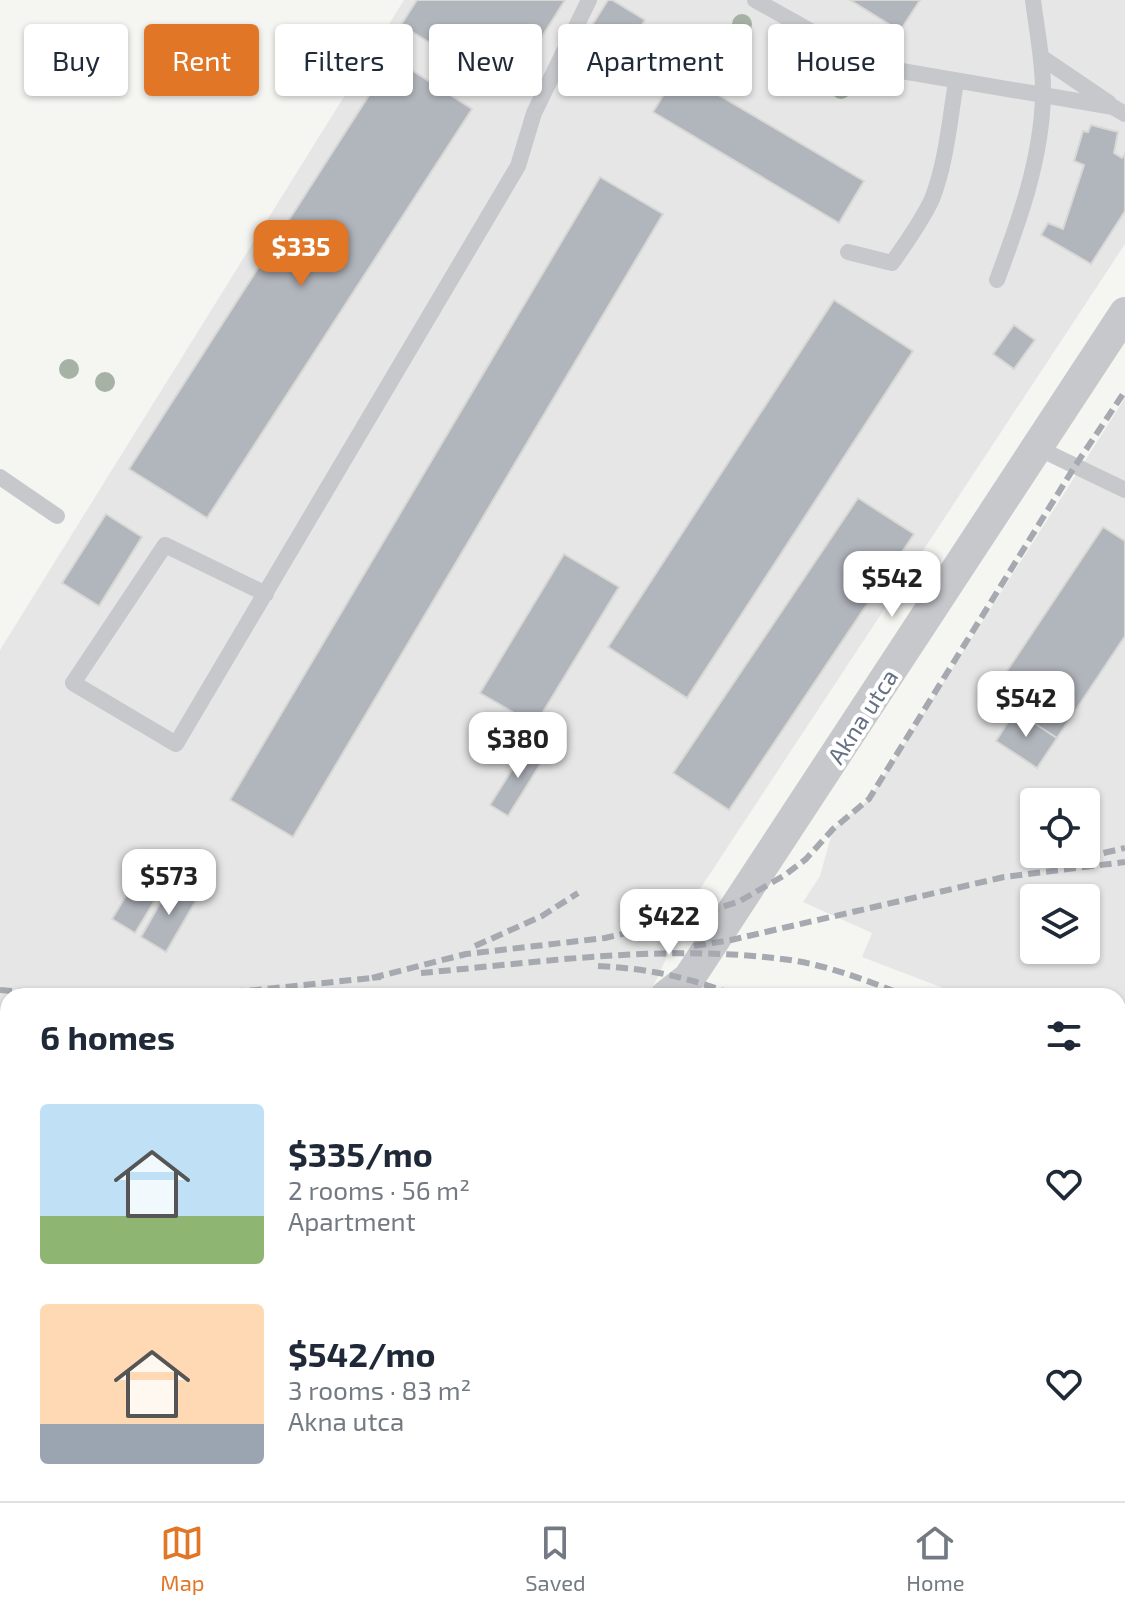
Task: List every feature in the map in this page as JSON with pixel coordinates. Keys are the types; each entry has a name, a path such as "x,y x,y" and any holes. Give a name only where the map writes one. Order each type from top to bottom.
{"street":[{"name":"Akna utca","path":"681,988 1125,313"}],"lane":[{"path":"266,594 165,545 73,683 176,744 266,594 518,166 534,113 589,0"},
{"path":"755,0 863,59 890,69 1119,110"},
{"path":"997,280 1029,188 1040,136 1043,95 1033,0"},
{"path":"1041,57 1119,110"},
{"path":"848,252 892,263 911,234 932,198 948,137 956,82"},
{"path":"1038,448 1125,490"},
{"path":"0,477 57,516"}],"shaded area":[{"path":"404,0 1125,0 1125,244 694,898 652,988 0,988 0,650 344,96 413,96 413,24 389,24"},
{"path":"1125,398 1125,988 943,988 862,957 872,933 803,902 820,876 833,829 869,799"}],"building":[{"path":"417,0 565,0 542,37 542,24 429,24 429,42 413,32 413,24 402,24"},
{"path":"608,0 645,20 642,24 593,24"},
{"path":"850,0 920,0 904,25 889,24"},
{"path":"413,71 429,81 429,96 452,96 472,109 207,518 129,469 369,96 413,96"},
{"path":"663,96 720,96 864,181 839,223 653,112"},
{"path":"1091,125 1118,132 1114,153 1122,158 1125,154 1125,211 1091,264 1041,235 1048,223 1063,229 1084,165 1074,161 1083,131 1088,132"},
{"path":"600,177 663,214 293,837 230,800"},
{"path":"834,300 913,351 687,698 608,647"},
{"path":"1014,325 1035,340 1014,369 993,354"},
{"path":"858,498 914,534 729,810 673,773"},
{"path":"106,514 142,537 99,606 62,583"},
{"path":"1103,527 1125,541 1125,636 1057,738 991,695"},
{"path":"564,554 619,587 535,725 480,693"},
{"path":"1015,711 1057,738 1037,768 996,741"},
{"path":"528,744 546,755 508,816 490,805"},
{"path":"139,874 163,887 135,933 112,919"},
{"path":"172,882 198,897 166,952 141,937"}],"railway":[{"path":"372,978 466,954 605,938 682,920 740,901 806,859 833,829 869,799 1075,466 1125,391"},
{"path":"1100,854 1125,848"},
{"path":"694,946 1004,877 1125,862"},
{"path":"475,946 542,916 578,893"},
{"path":"421,973 606,956 698,953 790,960 820,966 885,988"},
{"path":"598,966 669,975 714,988"},
{"path":"275,988 381,977"}]}
